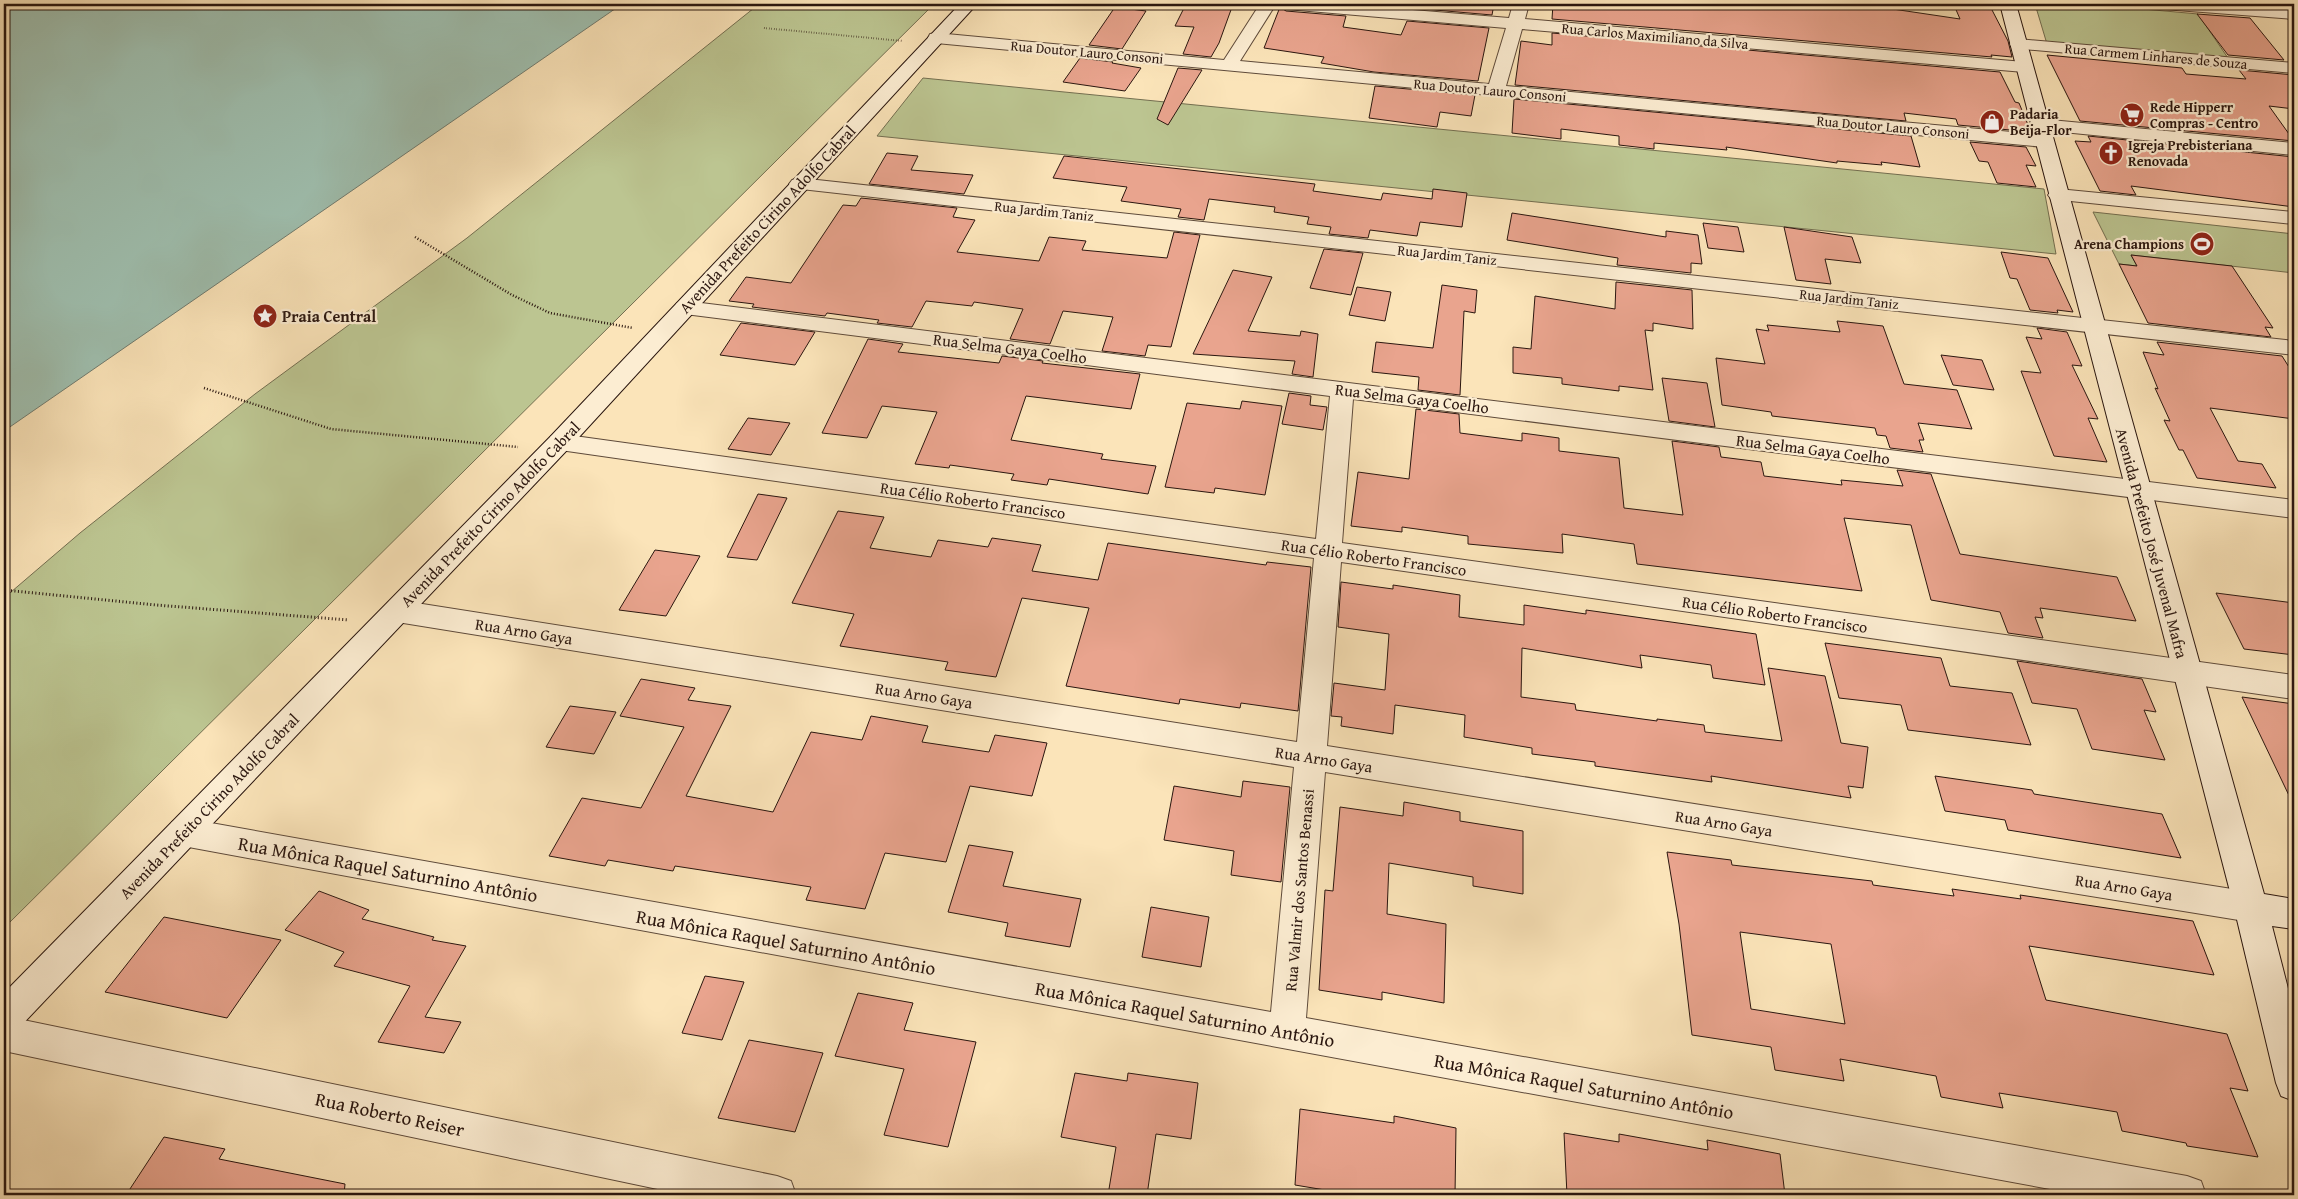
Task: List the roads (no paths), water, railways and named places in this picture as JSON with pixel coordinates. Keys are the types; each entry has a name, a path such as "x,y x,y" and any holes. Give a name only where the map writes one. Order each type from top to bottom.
{"street":[{"name":"Avenida Prefeito Cirino Adolfo Cabral","path":"4,1018 560,442 968,4"},
{"path":"1229,65 1268,4"},
{"name":"Rua Carlos Maximiliano da Silva","path":"1286,4 1515,24 2021,56"},
{"path":"1496,90 1521,4"},
{"name":"Avenida Prefeito José Juvenal Mafra","path":"2008,4 2251,907 2294,1083"},
{"path":"2164,4 2294,14"},
{"name":"Rua Doutor Lauro Consoni","path":"936,38 1496,90 2042,133 2294,149"},
{"name":"Rua Carmem Linhares de Souza","path":"2021,56 2294,68"},
{"name":"Rua Jardim Taniz","path":"799,184 2294,348"},
{"path":"2058,195 2294,218"},
{"name":"Rua Selma Gaya Coelho","path":"685,308 2294,509"},
{"name":"Rua Valmir dos Santos Benassi","path":"1287,1032 1342,390"},
{"name":"Rua Célio Roberto Francisco","path":"560,442 2294,688"},
{"name":"Rua Arno Gaya","path":"397,611 2294,914"},
{"name":"Rua Mônica Raquel Saturnino Antônio","path":"183,832 2187,1195"},
{"name":"Rua Roberto Reiser","path":"4,1033 777,1195"}],"place":[{"name":"Rede Hipperr Compras - Centro","path":"2132,115"},
{"name":"Padaria Beija-Flor","path":"1992,122"},
{"name":"Igreja Prebisteriana Renovada","path":"2111,153"},
{"name":"Arena Champions","path":"2202,244"},
{"name":"Praia Central","path":"265,316"}]}
